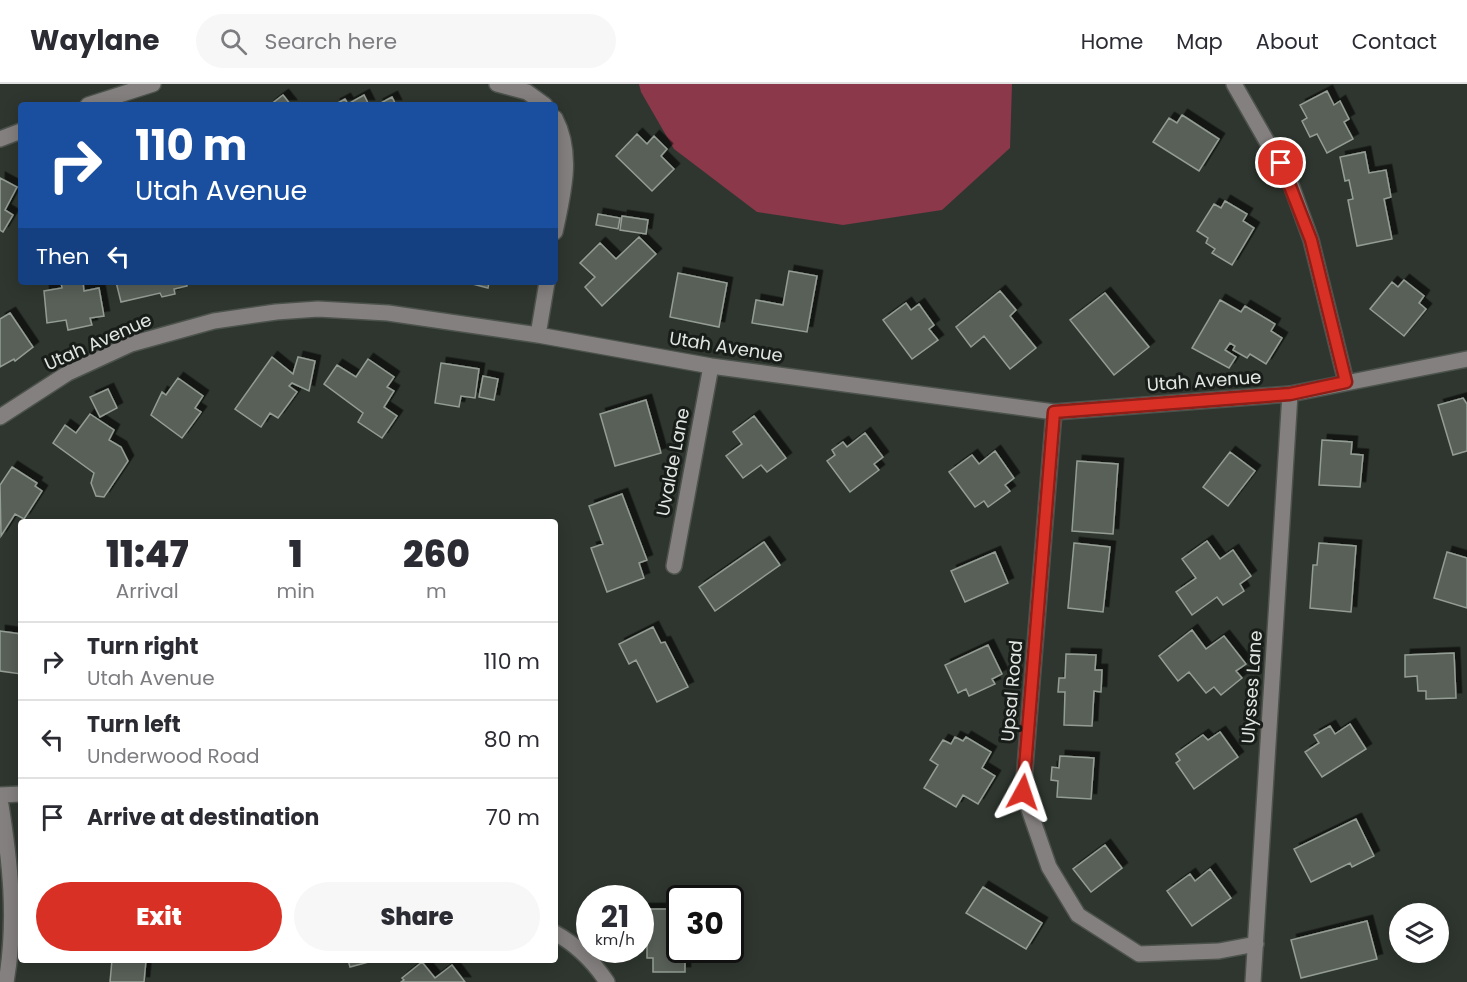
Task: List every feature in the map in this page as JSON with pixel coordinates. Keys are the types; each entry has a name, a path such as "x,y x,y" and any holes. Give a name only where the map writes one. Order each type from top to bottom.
{"street":[{"path":"97,102 153,84"},
{"path":"497,84 527,92 541,102"},
{"path":"1234,84 1290,182 1311,240 1346,382"},
{"path":"558,125 564,139 565,171 558,214"},
{"path":"0,139 18,131"},
{"path":"538,335 546,285"},
{"name":"Utah Avenue","path":"0,417 68,373 131,344 189,326 240,316 318,309 365,310 538,335 711,366 1054,412 1290,394 1467,359"},
{"name":"Uvalde Lane","path":"674,566 711,366"},
{"name":"Ulysses Lane","path":"1253,982 1290,394"},
{"name":"Upsal Road","path":"1054,412 1023,792 1049,867 1078,915 1139,954 1219,951 1256,944"},
{"path":"6,982 12,901 11,863 0,797 18,794"},
{"path":"558,935 574,943 598,968 607,982"}],"shaded area":[{"path":"639,84 1012,84 1010,148 942,210 843,225 757,212 674,149 641,92"}],"building":[{"path":"1327,91 1334,105 1340,101 1349,119 1344,122 1353,139 1327,153 1317,134 1310,137 1302,121 1307,118 1300,105"},
{"path":"283,95 289,102 274,102"},
{"path":"364,95 368,102 352,102"},
{"path":"392,97 394,102 383,102"},
{"path":"1182,115 1219,139 1199,171 1153,142 1169,118 1177,123"},
{"path":"637,134 647,144 654,136 667,149 661,156 674,169 652,191 616,156"},
{"path":"1365,152 1369,173 1386,170 1391,197 1384,199 1392,239 1357,246 1348,200 1353,199 1349,180 1345,181 1340,157"},
{"path":"0,178 17,187 5,210 13,215 3,232 0,230"},
{"path":"1225,201 1247,214 1243,221 1254,228 1232,265 1212,253 1215,249 1206,243 1208,238 1197,231 1214,204 1221,208"},
{"path":"598,214 620,218 618,229 596,225"},
{"path":"622,216 648,220 646,234 620,230"},
{"path":"639,237 656,254 602,306 585,287 595,277 580,263 600,243 616,259"},
{"path":"789,271 817,276 807,332 752,323 756,300 783,305"},
{"path":"678,273 727,283 719,327 670,317"},
{"path":"1404,280 1424,296 1419,303 1426,309 1404,336 1370,309 1392,282 1398,287"},
{"path":"62,285 83,285 84,291 99,288 104,316 90,318 92,325 68,330 66,320 47,323 44,291 62,288"},
{"path":"117,285 187,285 174,289 175,294 162,297 160,293 121,302"},
{"path":"1000,291 1016,310 1010,316 1036,348 1010,369 984,336 971,347 956,327"},
{"path":"1105,293 1149,347 1114,375 1070,320"},
{"path":"1220,300 1241,312 1245,306 1275,324 1271,331 1282,338 1266,364 1250,354 1247,358 1233,350 1235,346 1230,343 1225,350 1236,357 1229,368 1192,348"},
{"path":"906,303 911,310 919,304 934,325 929,329 938,340 912,359 883,320"},
{"path":"10,313 33,347 15,361 14,359 0,367 0,319"},
{"path":"272,357 293,374 298,357 315,361 309,391 292,383 289,386 297,392 278,418 270,413 261,427 235,409"},
{"path":"368,359 394,377 387,387 394,391 384,407 397,416 382,438 358,422 363,413 324,384 337,365 356,377"},
{"path":"441,363 479,369 475,398 461,396 459,407 435,403"},
{"path":"483,376 498,379 494,400 479,397"},
{"path":"178,378 203,396 195,408 201,412 182,438 151,415 162,392 166,395"},
{"path":"108,389 117,408 100,417 90,397"},
{"path":"1463,398 1467,404 1467,451 1453,455 1438,405"},
{"path":"646,400 661,453 615,466 600,414"},
{"path":"90,414 114,430 109,440 121,447 128,461 104,497 96,496 91,483 94,473 53,443 65,425 76,433"},
{"path":"754,416 786,458 767,472 761,465 743,478 726,456 742,444 733,432"},
{"path":"865,433 883,457 874,464 879,470 850,492 827,461 835,455 832,450 843,442 847,447"},
{"path":"1322,440 1352,442 1351,454 1363,455 1360,487 1319,485"},
{"path":"995,451 1014,478 1005,485 1010,491 988,507 984,501 975,507 949,472 972,455 979,464"},
{"path":"1230,452 1255,471 1228,506 1203,487"},
{"path":"1077,461 1118,464 1113,534 1072,531"},
{"path":"12,467 37,483 35,486 42,491 24,519 15,514 1,536 0,485"},
{"path":"622,494 647,560 639,563 644,578 607,592 591,548 603,544 589,506"},
{"path":"1207,541 1220,559 1233,550 1251,576 1240,584 1244,591 1223,605 1217,597 1192,615 1176,592 1196,578 1182,559"},
{"path":"764,542 780,565 715,611 699,587"},
{"path":"1074,543 1110,547 1103,612 1068,608"},
{"path":"1319,543 1356,546 1351,612 1310,608 1313,565 1317,565"},
{"path":"995,552 1008,583 965,602 951,571"},
{"path":"1447,552 1467,558 1467,608 1434,598"},
{"path":"653,627 661,643 665,642 688,687 657,702 636,660 629,664 619,644"},
{"path":"1192,630 1206,649 1224,636 1246,664 1236,671 1242,678 1221,695 1214,687 1206,693 1189,672 1178,681 1159,656"},
{"path":"0,631 18,634 18,674 0,671"},
{"path":"988,645 1002,674 992,679 995,684 969,696 966,689 958,693 945,665"},
{"path":"1454,653 1456,698 1426,699 1426,691 1418,691 1417,676 1405,677 1405,655"},
{"path":"1066,654 1096,655 1095,670 1102,670 1101,692 1094,691 1092,726 1064,725 1065,692 1058,692 1059,678 1065,678"},
{"path":"1350,724 1366,749 1322,777 1305,752 1319,743 1314,735 1330,726 1335,734"},
{"path":"1220,732 1238,757 1194,789 1176,763 1180,760 1176,754 1203,735 1208,740"},
{"path":"955,737 963,741 966,737 991,752 982,768 995,776 978,804 963,795 956,807 924,788 938,765 930,760 943,740 951,744"},
{"path":"1060,756 1094,758 1091,799 1057,797 1058,781 1051,780 1052,767 1059,768"},
{"path":"1356,819 1374,856 1352,867 1350,863 1311,882 1294,849"},
{"path":"1105,845 1122,868 1091,892 1073,869"},
{"path":"1210,869 1231,898 1192,926 1167,891 1190,874 1195,881"},
{"path":"983,887 1042,923 1026,949 966,913"},
{"path":"654,909 666,909 666,963 685,963 685,972 653,972"},
{"path":"1367,921 1377,959 1301,978 1291,940"},
{"path":"112,963 146,963 144,982 110,982"},
{"path":"349,963 365,963 350,967"},
{"path":"423,963 435,978 452,965 465,982 401,982 404,980 402,978"}],"route":[{"path":"1023,792 1054,412 1290,394 1346,382 1311,240 1281,163"}]}
